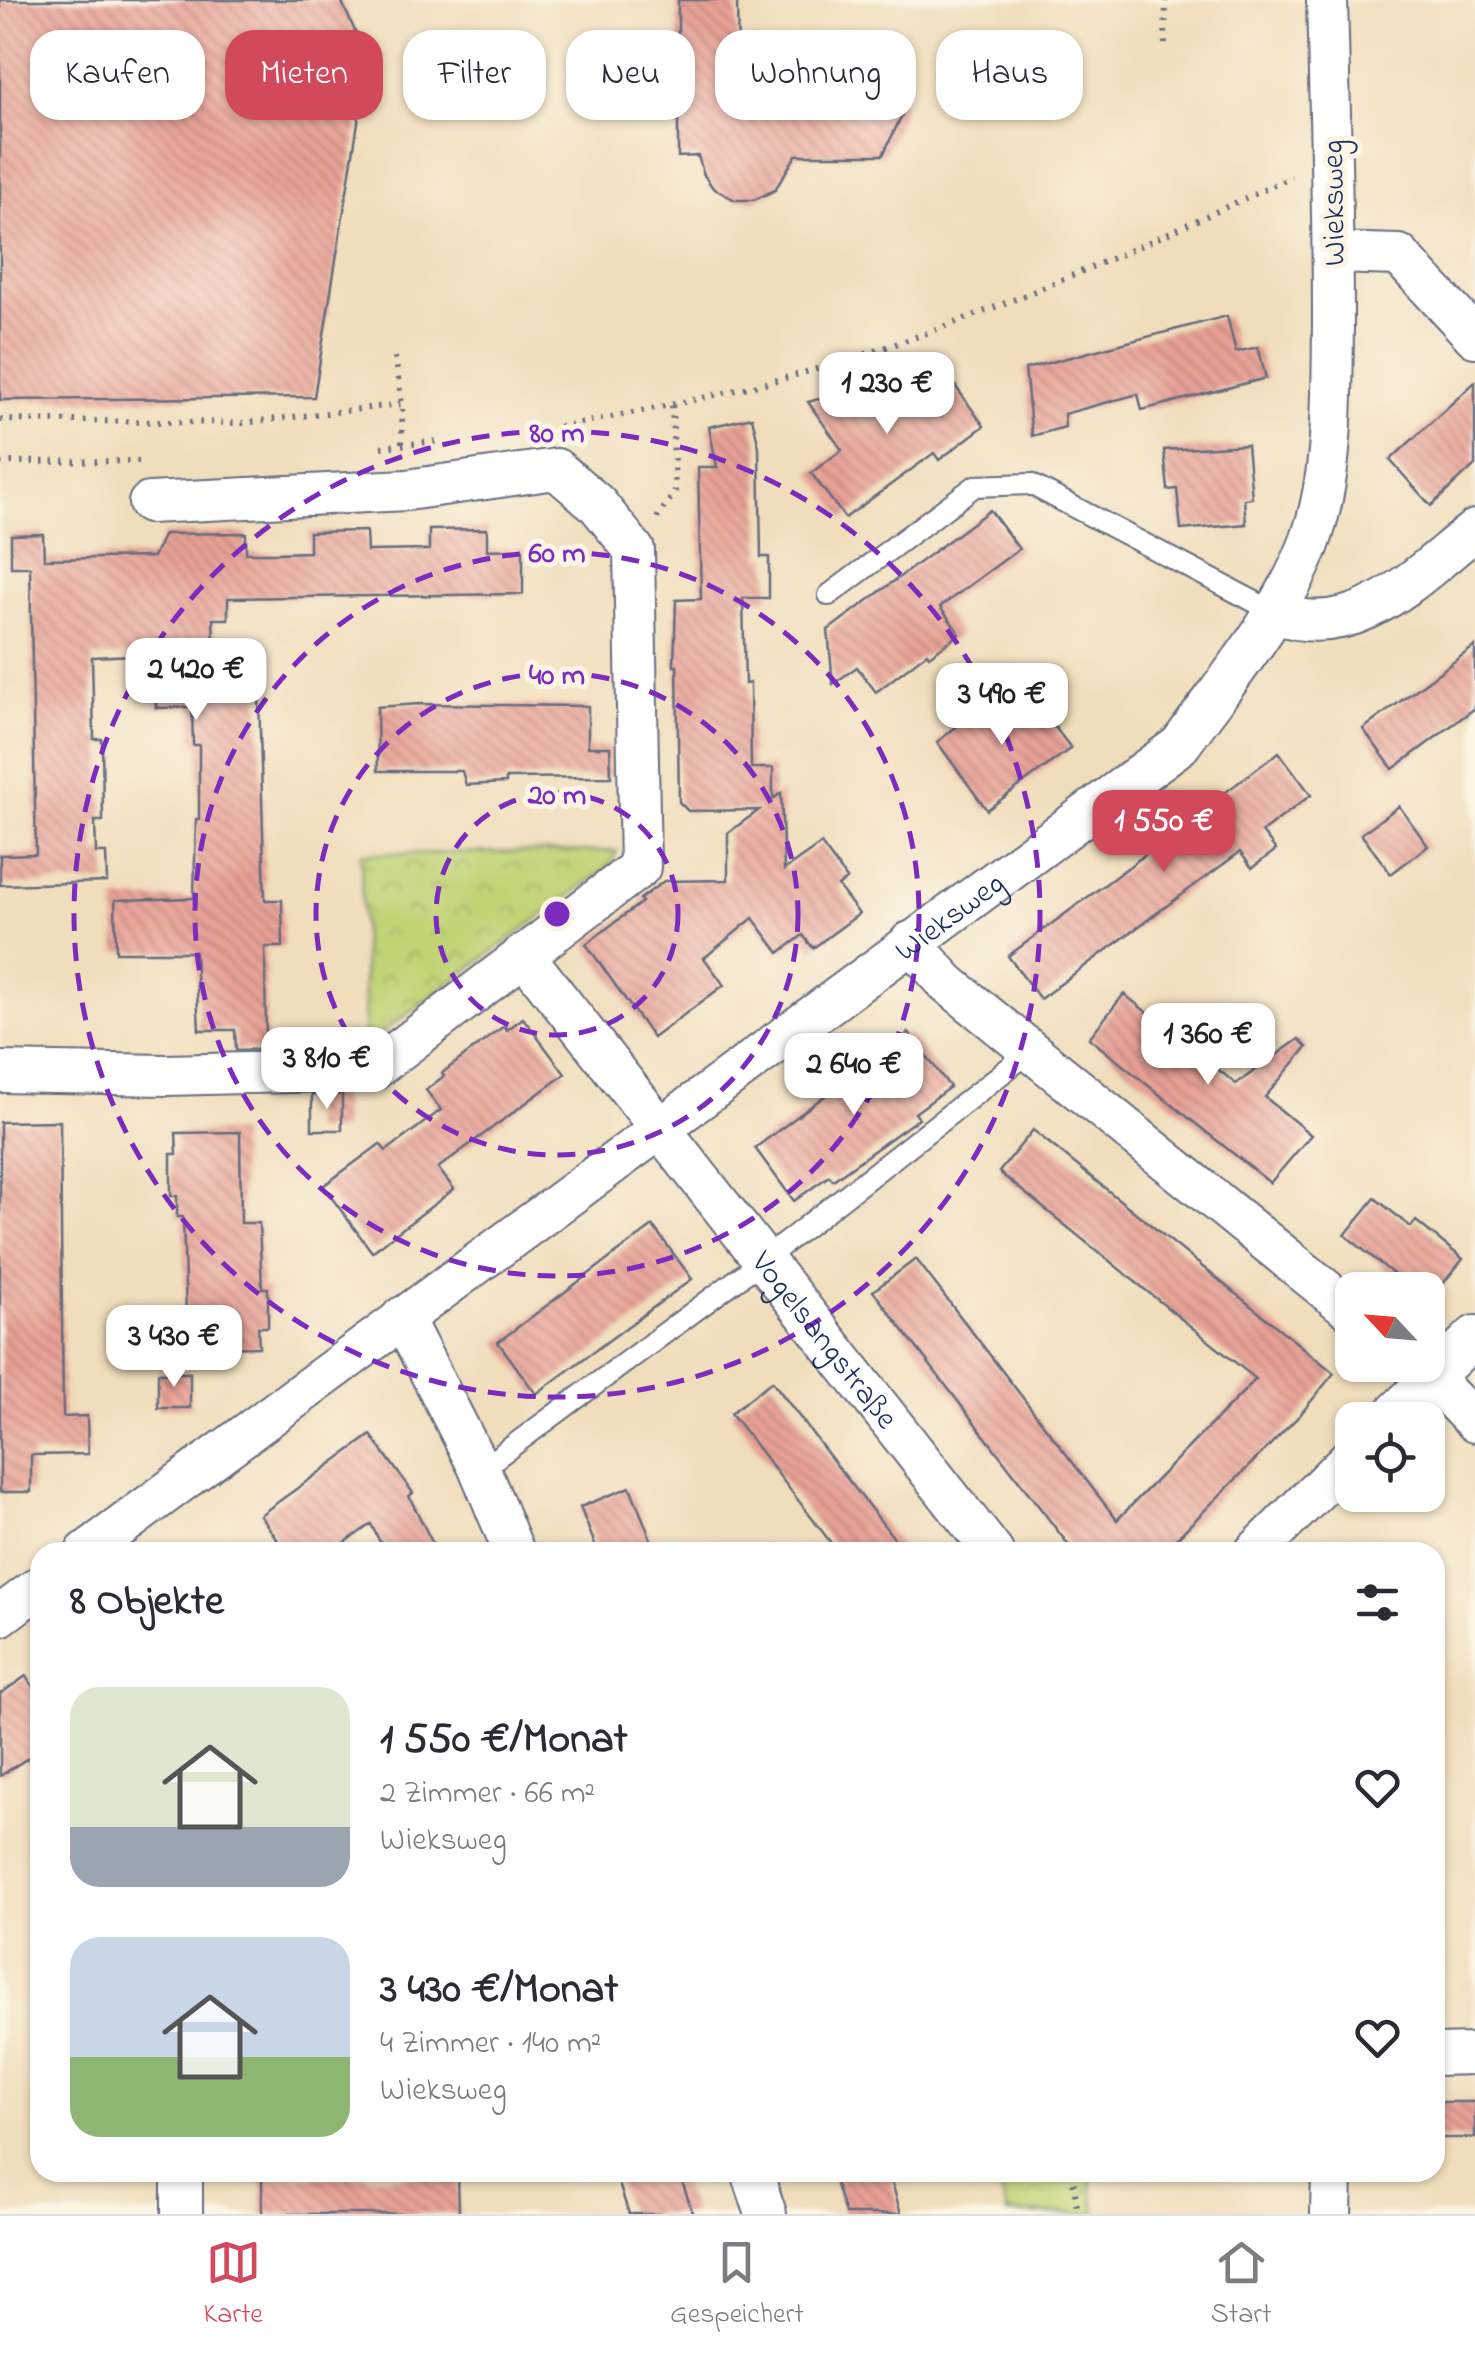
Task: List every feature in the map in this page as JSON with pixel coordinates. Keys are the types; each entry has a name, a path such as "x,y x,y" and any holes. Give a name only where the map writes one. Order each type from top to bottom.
{"street":[{"name":"Wieksweg","path":"99,1542 1180,745 1276,612 1309,545 1326,472 1332,400 1333,253 1328,0"},
{"path":"1333,253 1399,255 1475,337"},
{"path":"0,1072 166,1075 373,1070 640,867 634,550 597,504 556,469 408,490 149,504"},
{"path":"1276,612 1300,622 1329,622 1372,610 1475,530"},
{"path":"910,942 946,982 1335,1298"},
{"name":"Vogelsangstraße","path":"523,954 985,1542"},
{"path":"402,1317 480,1470 510,1542"},
{"path":"1445,1357 1475,1336"},
{"path":"1402,1402 1417,1382"},
{"path":"1437,1382 1475,1422"},
{"path":"1265,1542 1335,1473"},
{"path":"0,1616 30,1594"},
{"path":"1445,2054 1475,2054"},
{"path":"182,2182 182,2214"},
{"path":"755,2182 766,2214"},
{"path":"1331,2214 1332,2182"}],"lane":[{"path":"829,594 974,486 1030,484 1276,612"},
{"path":"480,1470 762,1261 1028,1050"}],"path":[{"path":"1165,44 1166,0"},
{"path":"550,429 672,405 826,366 960,320 1112,260 1332,159"},
{"path":"395,357 402,404 402,445"},
{"path":"0,420 243,422 402,404"},
{"path":"634,550 675,492 672,405"},
{"path":"366,449 439,441"},
{"path":"0,462 158,461"},
{"path":"1073,2182 1078,2214"}],"green space":[{"path":"617,851 610,866 365,1045 361,854"},
{"path":"999,2182 1091,2182 1096,2214 1008,2214"}],"building":[{"path":"0,0 341,0 354,30 225,30 225,120 358,120 314,397 0,400"},
{"path":"678,0 737,0 738,30 715,30 715,120 900,120 883,155 796,155 775,190 754,200 735,200 713,188 698,156 678,157 678,120 695,120 695,30 678,30"},
{"path":"1227,316 1236,352 1258,347 1266,378 1142,410 1138,394 1064,414 1065,427 1032,436 1025,369"},
{"path":"894,380 915,406 951,380 984,426 939,460 934,453 845,518 811,473 842,450 808,402"},
{"path":"1475,382 1475,465 1431,506 1390,460"},
{"path":"752,417 759,447 761,557 769,557 769,598 743,598 751,768 773,768 773,799 781,793 784,870 821,844 847,879 838,886 859,914 813,948 803,935 779,953 753,918 704,958 724,985 653,1038 586,944 664,881 728,880 728,833 759,810 688,811 679,802 674,666 676,600 701,599 698,467 717,467 709,427"},
{"path":"1247,445 1252,498 1244,499 1246,524 1181,530 1177,489 1168,490 1164,450"},
{"path":"990,510 1019,549 940,607 960,634 929,656 927,653 876,692 857,667 833,684 828,630"},
{"path":"487,529 487,550 523,549 523,594 228,598 228,619 213,619 216,697 259,696 265,900 282,900 283,947 265,947 266,1049 236,1050 235,1030 199,1030 195,952 116,952 115,900 194,898 199,745 193,745 192,707 156,708 155,654 92,657 94,739 102,739 103,821 95,821 96,853 106,853 107,882 0,885 0,855 36,854 30,567 11,567 11,535 43,534 44,559 153,557 164,534 246,533 246,553 277,553 309,552 309,532 366,531 367,551 429,550 429,530"},
{"path":"1475,646 1475,708 1393,769 1363,729"},
{"path":"1003,690 1010,700 1017,694 1036,719 1044,713 1071,748 987,810 937,742"},
{"path":"588,706 588,747 610,747 611,777 506,778 506,783 466,785 462,771 378,771 377,707"},
{"path":"1279,752 1311,795 1262,832 1276,850 1252,868 1240,852 1040,999 1008,956"},
{"path":"1399,806 1428,846 1391,874 1361,834"},
{"path":"1124,994 1236,1084 1299,1039 1307,1047 1265,1097 1311,1135 1270,1183 1089,1038"},
{"path":"523,1018 565,1074 438,1168 454,1189 372,1252 323,1186 380,1144 386,1151 441,1110 426,1090 504,1026 507,1030"},
{"path":"909,1033 950,1087 915,1113 919,1118 833,1180 829,1176 794,1201 755,1148"},
{"path":"342,1094 342,1130 312,1130 312,1095"},
{"path":"60,1121 63,1417 87,1416 88,1454 31,1455 31,1492 0,1492 0,1122"},
{"path":"1033,1130 1334,1373 1300,1415 1173,1542 1066,1542 873,1291 916,1259 1117,1520 1256,1379 999,1172"},
{"path":"240,1132 241,1223 259,1223 262,1288 268,1288 268,1327 258,1327 259,1347 187,1348 183,1217 177,1217 177,1196 171,1196 171,1154 177,1154 176,1133"},
{"path":"1375,1198 1411,1227 1416,1221 1463,1259 1445,1281 1445,1272 1391,1272 1345,1235"},
{"path":"653,1226 692,1279 536,1394 498,1342"},
{"path":"158,1373 190,1373 190,1408 158,1408"},
{"path":"772,1381 897,1542 830,1542 731,1413"},
{"path":"371,1435 413,1493 409,1496 432,1542 380,1542 371,1524 346,1542 279,1542 260,1515"},
{"path":"630,1487 652,1542 594,1542 580,1507"},
{"path":"26,1676 30,1682 30,1756 0,1776 0,1694"},
{"path":"1445,2102 1475,2102 1475,2138 1445,2138"},
{"path":"262,2182 458,2182 459,2214 262,2214"},
{"path":"618,2182 682,2182 693,2214 629,2214"},
{"path":"835,2182 892,2182 901,2214 845,2214"}]}
